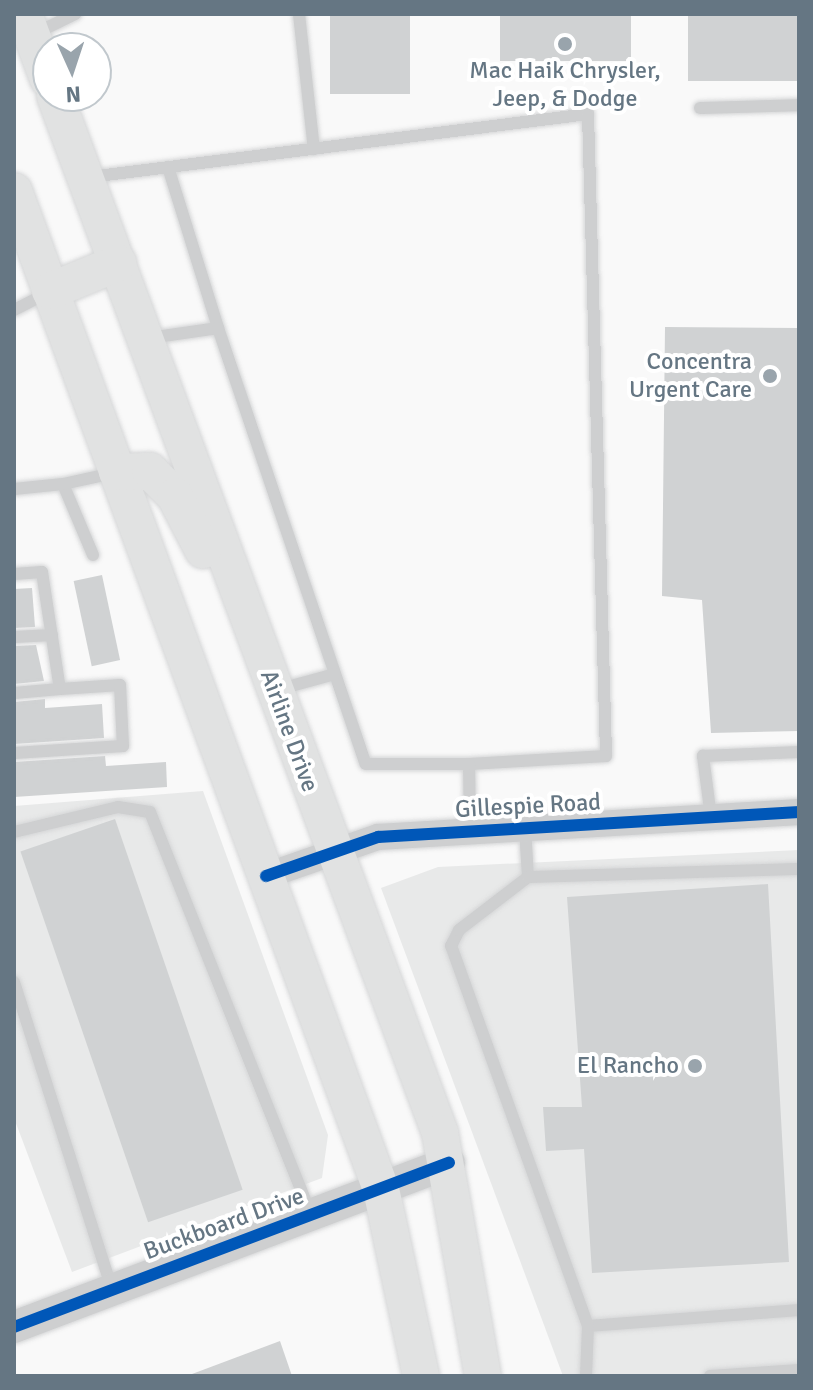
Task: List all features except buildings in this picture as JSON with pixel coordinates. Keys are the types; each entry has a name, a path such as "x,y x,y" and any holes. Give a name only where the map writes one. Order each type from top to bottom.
{"main road":[{"name":"Airline Drive","path":"61,112 449,1163 483,1376"},
{"path":"14,191 381,1189 421,1376"},
{"path":"50,291 118,263"},
{"path":"117,472 150,471 175,496 196,547 228,566"}],"street":[{"name":"Gillespie Road","path":"266,876 332,849 378,837 799,812"},
{"name":"Buckboard Drive","path":"14,1327 449,1163"}],"lane":[{"path":"28,24 75,14"},
{"path":"299,14 314,149"},
{"path":"700,108 799,105"},
{"path":"85,177 588,114 606,756 469,764 366,764 218,328 168,167"},
{"path":"14,310 50,291"},
{"path":"145,339 218,328"},
{"path":"14,489 63,484 117,472"},
{"path":"63,484 93,555"},
{"path":"14,574 42,572 60,689"},
{"path":"14,637 52,635"},
{"path":"275,691 335,674"},
{"path":"14,693 120,685 123,746 14,753"},
{"path":"711,817 703,756 799,752"},
{"path":"469,764 470,831"},
{"path":"14,832 118,807 150,812 312,1215"},
{"path":"525,828 528,877"},
{"path":"586,1376 588,1326 451,946 459,930 528,877 799,869"},
{"path":"14,982 112,1289"},
{"path":"588,1326 799,1310"},
{"path":"710,1376 799,1370"}],"shaded area":[{"path":"203,791 328,1135 322,1178 72,1272 14,1118 14,806"},
{"path":"799,850 799,1376 563,1376 381,888 438,867"}],"cycle path":[{"path":"266,876 378,837 799,812"},
{"path":"14,1327 449,1163"}],"place":[{"name":"Mac Haik Chrysler, Jeep, & Dodge","path":"565,44"},
{"name":"Concentra Urgent Care","path":"770,376"},
{"name":"El Rancho","path":"695,1066"}]}
